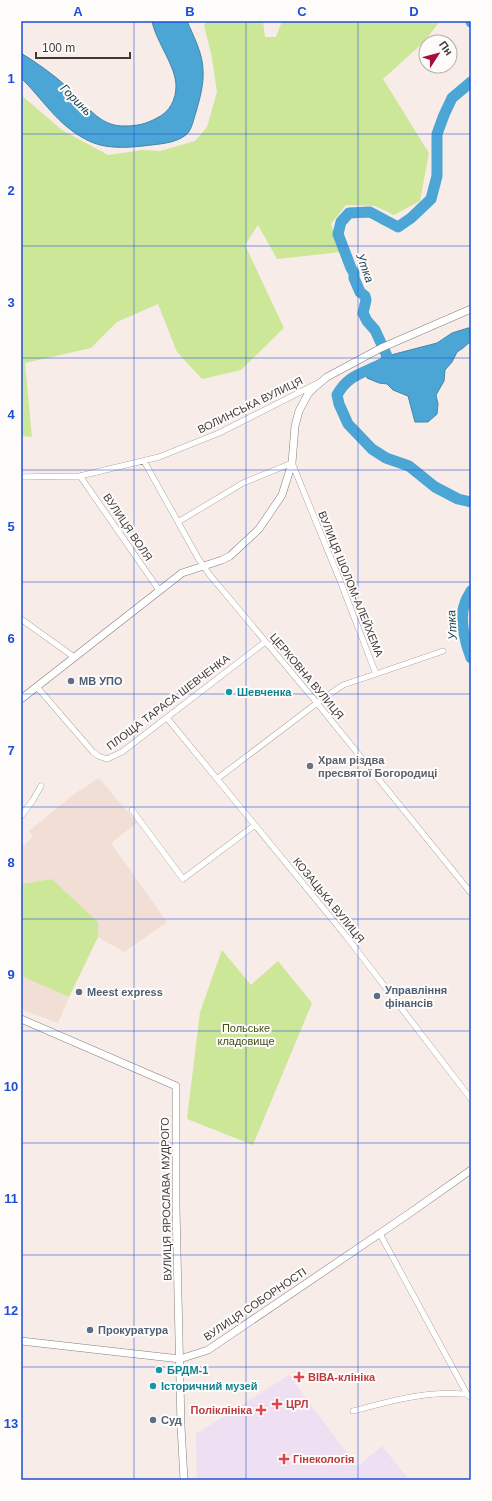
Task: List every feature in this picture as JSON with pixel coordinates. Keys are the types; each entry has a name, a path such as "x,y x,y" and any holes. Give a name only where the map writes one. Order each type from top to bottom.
{"main road":[{"path":"21,699 158,590 182,573 204,567 230,556 259,529 282,495 292,463 295,426 299,411 308,394 323,380 401,338 471,309"},
{"name":"ВУЛИЦЯ ЯРОСЛАВА МУДРОГО","path":"21,1019 176,1086 176,1208 181,1426 184,1480"},
{"name":"ВУЛИЦЯ СОБОРНОСТІ","path":"21,1342 180,1359 208,1350 380,1234 471,1170"}],"street":[{"name":"ВОЛИНСЬКА ВУЛИЦЯ","path":"21,477 80,476 144,461 219,433 323,380"},
{"name":"ЦЕРКОВНА ВУЛИЦЯ","path":"144,461 204,567 317,703 471,893"},
{"path":"178,522 242,483 292,463"},
{"name":"ВУЛИЦЯ ШОЛОМ-АЛЕЙХЕМА","path":"217,779 343,685 376,674 292,463"},
{"name":"ВУЛИЦЯ ВОЛЯ","path":"80,476 158,590"},
{"path":"21,619 74,657"},
{"name":"ПЛОЩА ТАРАСА ШЕВЧЕНКА","path":"37,687 93,752 102,758 111,758 122,752 265,642"},
{"path":"376,674 443,651"},
{"name":"КОЗАЦЬКА ВУЛИЦЯ","path":"167,718 346,936 471,1099"},
{"path":"21,816 41,786"},
{"path":"132,810 183,879 255,825"},
{"path":"380,1234 469,1396"},
{"path":"353,1411 384,1402 436,1393 469,1396"}],"shaded area":[{"path":"99,778 137,823 111,843 167,922 124,952 98,937 98,922 52,879 21,884 21,848 33,837 29,831 74,794"},
{"path":"21,976 69,997 58,1023 21,1009"},
{"name":"ЦРЛ","path":"289,1375 357,1467 382,1446 409,1480 197,1480 196,1434"}],"green space":[{"path":"207,21 263,21 265,37 276,37 282,21 440,21 430,34 418,34 418,47 383,79 429,153 420,201 394,215 375,206 346,205 331,224 341,252 277,259 258,225 245,245 284,328 241,370 202,379 177,352 158,304 117,322 91,348 25,363 32,437 21,436 21,95 62,130 108,155 143,150 160,151 195,141 207,127 217,92 212,58 204,25"},
{"path":"52,879 98,922 98,937 69,997 21,976 21,884"},
{"name":"Польське кладовище","path":"222,950 251,985 278,961 312,1003 253,1145 187,1119 200,1012"}],"water":[{"name":"Горинь","path":"152,21 187,21 203,64 203,80 192,126 187,134 177,140 160,144 129,147 114,147 94,143 76,134 67,127 21,78 21,53 56,78 74,93 93,113 107,123 125,126 149,122 162,115 169,109 175,96 176,86 173,70 157,37"},
{"path":"471,328 471,341 457,352 452,362 445,370 444,381 436,395 438,404 437,414 428,422 415,422 408,396 393,390 387,384 379,383 367,378 366,366 387,356 437,343 452,333"}],"waterway":[{"name":"Утка","path":"471,82 452,98 437,134 437,176 431,199 411,218 398,227 370,212 349,213 341,222 338,234 354,273 354,278 360,292 365,296 366,300 363,313 367,321 375,330 387,356 385,362 352,378 337,395 339,404 348,424 372,449 386,458 409,466 435,487 458,499 471,502"},
{"name":"Утка","path":"471,591 463,609 465,638 471,658"}],"place":[{"name":"МВ УПО","path":"71,681"},
{"name":"Шевченка","path":"229,692"},
{"name":"Храм різдва пресвятої Богородиці","path":"310,766"},
{"name":"Meest express","path":"79,992"},
{"name":"Управління фінансів","path":"377,996"},
{"name":"Прокуратура","path":"90,1330"},
{"name":"БРДМ-1","path":"159,1370"},
{"name":"ВІВА-клініка","path":"299,1377"},
{"name":"Історичний музей","path":"153,1386"},
{"name":"ЦРЛ","path":"277,1404"},
{"name":"Поліклініка","path":"261,1410"},
{"name":"Суд","path":"153,1420"},
{"name":"Гінекологія","path":"284,1459"}]}
